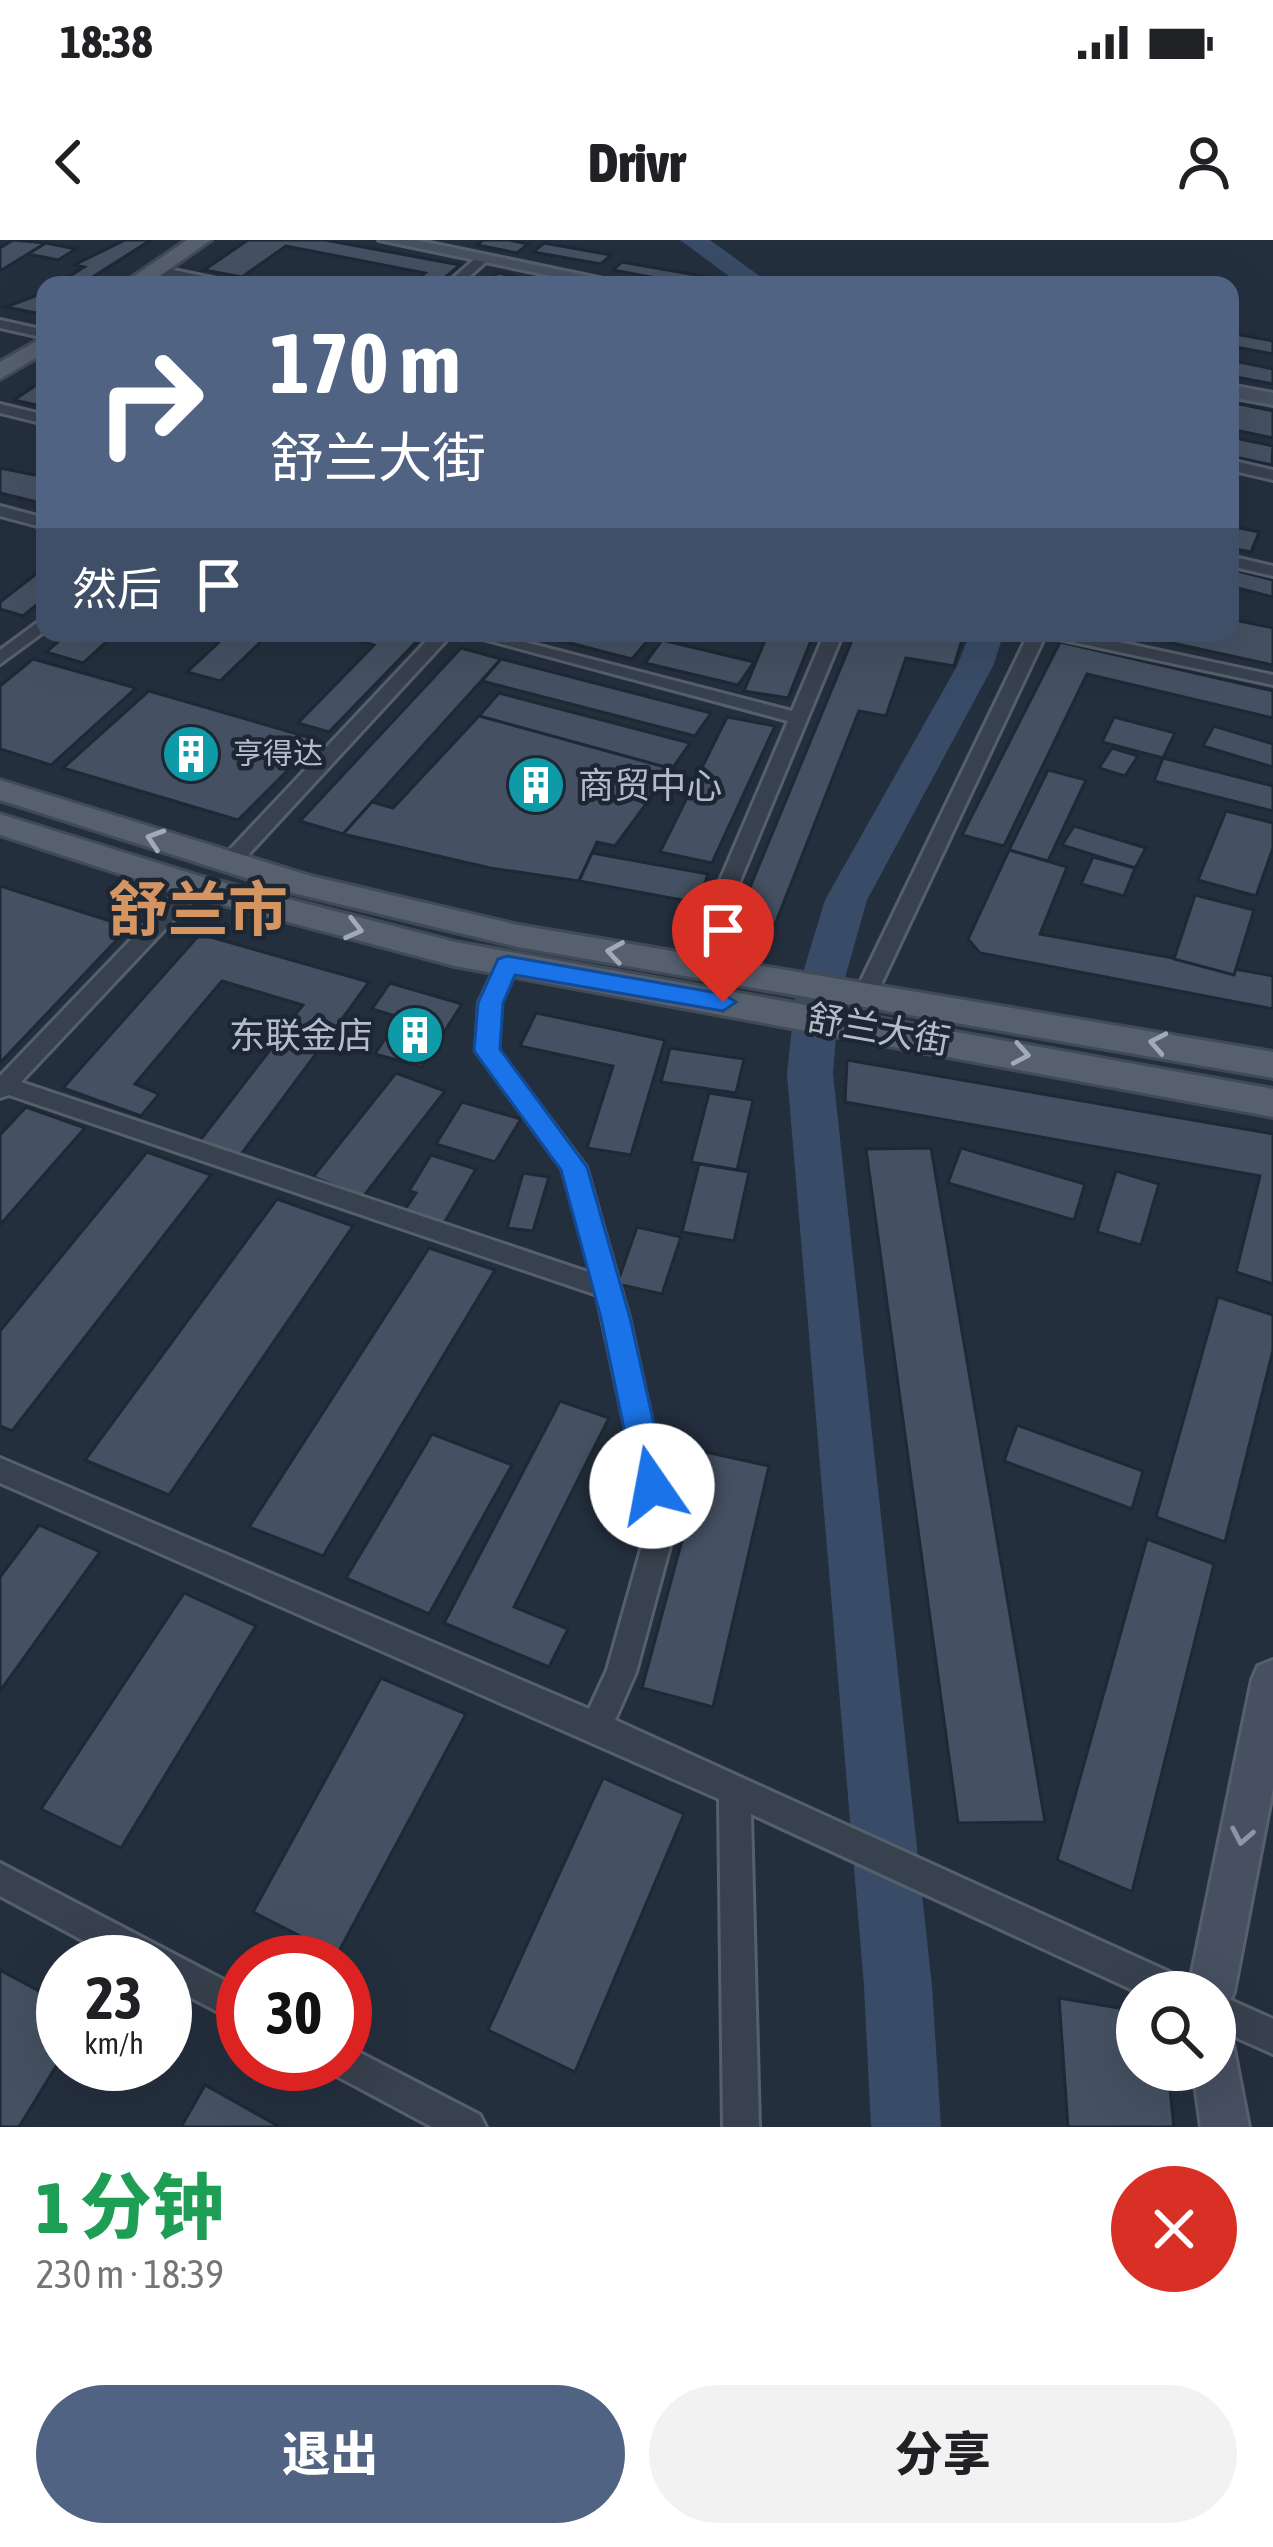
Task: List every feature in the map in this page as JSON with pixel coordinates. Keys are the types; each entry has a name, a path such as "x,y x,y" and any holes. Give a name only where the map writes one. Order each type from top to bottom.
{"main road":[{"path":"126,276 181,240"},
{"path":"146,276 201,240"},
{"path":"0,358 36,339"},
{"path":"0,372 36,342"},
{"name":"舒兰大街","path":"0,790 229,862 518,936 716,979 1273,1065"},
{"name":"舒兰大街","path":"0,824 194,886 507,965 716,979"},
{"name":"舒兰大街","path":"865,1004 1273,1102"}],"street":[{"path":"388,240 572,276"},
{"path":"463,276 482,260"},
{"path":"155,270 183,276"},
{"path":"0,324 36,333"},
{"path":"1239,393 1273,399"},
{"path":"0,408 36,418"},
{"path":"1239,467 1273,475"},
{"path":"0,511 36,521"},
{"path":"1239,564 1273,571"},
{"path":"0,659 36,629"},
{"path":"229,862 436,642"},
{"path":"505,642 798,718"},
{"path":"716,979 798,718 830,642"},
{"path":"865,1004 1034,642"},
{"path":"1113,642 1273,680"},
{"path":"194,886 2,1088 604,1287"},
{"path":"507,965 490,1003 487,1051 574,1167 616,1318 661,1528 621,1672 596,1727"},
{"path":"0,1470 596,1727 1129,1971"},
{"path":"1215,1971 1273,1680"},
{"path":"741,2127 747,1796"},
{"path":"0,1879 106,1935"},
{"path":"1236,2020 1273,2037"},
{"path":"372,2076 469,2127"},
{"path":"1220,2091 1225,2127"}],"building":[{"path":"13,240 46,243 0,271 0,248"},
{"path":"125,240 151,240 94,276 70,276 84,267 74,265"},
{"path":"248,240 325,240 460,265 447,276 421,276 425,273 286,246 243,276 204,270"},
{"path":"483,240 528,244 517,253 477,245"},
{"path":"46,243 76,249 58,260 28,254"},
{"path":"544,243 611,255 601,264 533,252"},
{"path":"622,262 701,276 645,276 613,270"},
{"path":"36,295 36,313 6,307"},
{"path":"1239,335 1273,341 1273,354 1239,348"},
{"path":"1239,362 1273,369 1273,384 1239,378"},
{"path":"36,385 36,405 14,400"},
{"path":"1239,404 1273,411 1273,438 1239,431"},
{"path":"1239,439 1273,446 1272,465 1239,458"},
{"path":"0,468 36,475 36,502 0,493"},
{"path":"1239,528 1259,532 1251,552 1239,550"},
{"path":"1239,571 1273,580 1273,597 1239,588"},
{"path":"36,574 36,605 23,616 0,609 0,602"},
{"path":"1239,621 1273,628 1273,665 1167,642 1239,642"},
{"path":"58,642 106,642 83,663 46,652"},
{"path":"219,642 261,642 220,681 187,672"},
{"path":"363,642 416,642 329,732 298,723 374,645"},
{"path":"566,642 646,642 632,659"},
{"path":"661,642 754,662 738,685 645,663"},
{"path":"764,642 810,642 788,698 744,691"},
{"path":"851,642 961,642 954,666 906,658 886,716 859,711 774,927 736,921"},
{"path":"1060,642 1273,691 1273,718 1087,674 1004,846 962,835"},
{"path":"461,648 501,659 343,834 300,821"},
{"path":"33,659 136,688 51,765 0,749 0,686"},
{"path":"501,659 711,713 695,736 482,681"},
{"name":"亨得达","path":"149,691 318,740 238,820 63,768"},
{"path":"499,693 690,743 672,769 479,716"},
{"name":"商贸中心","path":"479,716 672,769 615,846 597,842 579,881 490,868 343,834 372,802 393,808"},
{"path":"727,717 775,726 712,863 660,852"},
{"path":"1114,717 1175,733 1163,758 1102,742"},
{"path":"1214,726 1273,744 1273,767 1203,746"},
{"path":"1112,748 1138,756 1125,776 1099,768"},
{"path":"1163,758 1273,786 1273,811 1154,781"},
{"path":"1048,770 1086,780 1048,861 1009,850"},
{"path":"1226,811 1273,823 1273,848 1256,896 1198,880"},
{"path":"1074,826 1146,848 1135,868 1062,845"},
{"path":"1009,850 1067,867 1040,934 1273,976 1273,1009 980,953 968,939"},
{"path":"592,853 708,874 698,903 579,881"},
{"path":"1093,857 1135,868 1124,896 1081,884"},
{"path":"0,886 129,927 0,1063"},
{"path":"1195,895 1254,910 1234,975 1174,959"},
{"path":"200,934 369,982 328,1038 286,1026 303,1005 222,981 135,1084 159,1094 141,1116 63,1088"},
{"name":"东联金店","path":"390,983 462,1004 422,1067 375,1054 399,1017 372,1009"},
{"path":"536,1013 665,1040 631,1155 587,1148 613,1066 520,1046"},
{"path":"280,1037 319,1050 239,1157 198,1143"},
{"path":"670,1048 744,1059 736,1093 661,1082"},
{"path":"847,1060 1273,1134 1273,1284 1236,1272 1260,1176 845,1102"},
{"path":"396,1073 445,1091 363,1197 313,1177"},
{"path":"709,1093 753,1100 737,1170 691,1162"},
{"path":"462,1102 521,1119 495,1162 436,1144"},
{"path":"26,1107 85,1128 0,1225 0,1135"},
{"path":"931,1148 1045,1822 958,1823 866,1149"},
{"path":"961,1148 1085,1184 1074,1220 948,1183"},
{"path":"147,1152 211,1175 12,1431 0,1426 0,1331"},
{"path":"431,1155 476,1169 444,1223 404,1211 416,1193 409,1191"},
{"path":"699,1164 749,1172 734,1241 682,1232"},
{"path":"1116,1171 1159,1184 1141,1245 1097,1232"},
{"path":"523,1173 549,1177 533,1231 507,1228"},
{"path":"277,1199 353,1226 169,1495 85,1460"},
{"path":"637,1227 681,1237 662,1294 617,1284"},
{"path":"429,1248 495,1270 323,1556 249,1527"},
{"path":"1218,1297 1273,1315 1273,1350 1225,1542 1156,1517"},
{"path":"560,1401 609,1418 514,1607 568,1629 549,1667 444,1623"},
{"path":"1017,1425 1143,1471 1132,1509 1004,1461"},
{"path":"432,1434 512,1465 429,1614 346,1578"},
{"path":"706,1452 769,1466 713,1707 642,1688"},
{"path":"39,1525 100,1552 0,1691 0,1577"},
{"path":"1147,1539 1214,1564 1132,1892 1057,1860"},
{"path":"184,1593 256,1626 121,1848 41,1809"},
{"path":"381,1678 466,1714 348,1935 298,1935 253,1912"},
{"path":"603,1778 684,1814 575,2072 488,2030"},
{"path":"0,1970 36,1989 36,2091 41,2091 19,2127 0,2127"},
{"path":"1059,1998 1116,2008 1116,2091 1170,2091 1174,2127 1068,2127"},
{"path":"205,2085 280,2127 181,2127"}],"waterway":[{"path":"693,240 746,276"},
{"path":"906,2127 898,1986 810,1074 817,999 846,900 975,666 984,642"}],"place":[{"name":"亨得达","path":"191,754"},
{"name":"商贸中心","path":"536,785"},
{"name":"东联金店","path":"415,1035"}],"district":[{"name":"舒兰市","path":"198,910"}],"route":[{"path":"652,1486 616,1318 574,1167 487,1051 490,1003 507,965 723,1002"}]}
